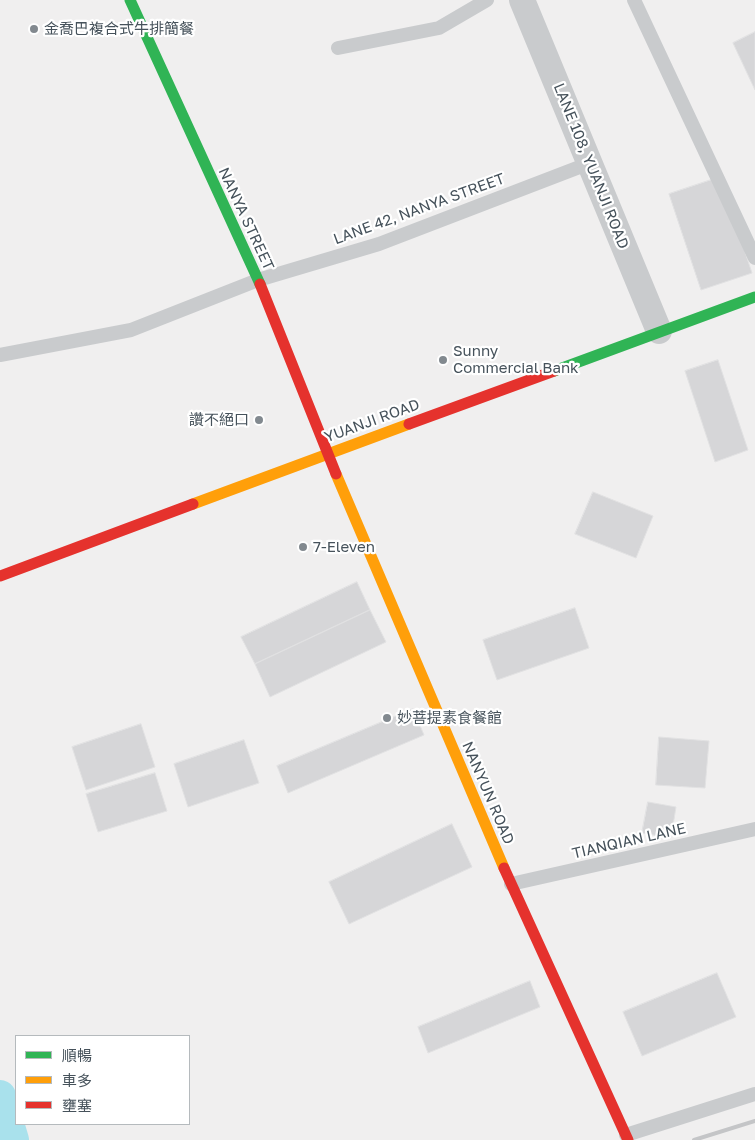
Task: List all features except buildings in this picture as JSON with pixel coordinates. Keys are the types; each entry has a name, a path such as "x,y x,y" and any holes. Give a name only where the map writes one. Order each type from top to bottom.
{"street":[{"name":"NANYA STREET","path":"130,0 258,280 327,454"},
{"name":"LANE 108, YUANJI ROAD","path":"522,0 659,331"},
{"name":"YUANJI ROAD","path":"0,576 755,297"},
{"name":"NANYUN ROAD","path":"327,454 511,884 627,1137"}],"lane":[{"path":"338,48 439,28 487,0"},
{"path":"634,0 755,258"},
{"name":"LANE 42, NANYA STREET","path":"0,355 131,330 258,280 379,244 590,163"},
{"name":"TIANQIAN LANE","path":"511,884 755,829"},
{"path":"627,1137 755,1094"}],"waterway":[{"path":"0,1096 13,1140"}],"railway":[{"path":"694,1140 755,1121"}],"traffic: fast":[{"path":"130,0 260,284"},
{"path":"554,371 755,297"}],"traffic: slow":[{"path":"193,504 409,424"},
{"path":"336,474 504,868"}],"traffic: jam":[{"path":"260,284 336,474"},
{"path":"409,424 554,371"},
{"path":"0,576 193,504"},
{"path":"504,868 628,1140"}],"place":[{"name":"金喬巴複合式牛排簡餐","path":"34,29"},
{"name":"Sunny Commercial Bank","path":"443,360"},
{"name":"讚不絕口","path":"259,420"},
{"name":"7-Eleven","path":"303,547"},
{"name":"妙菩提素食餐館","path":"387,718"}]}
